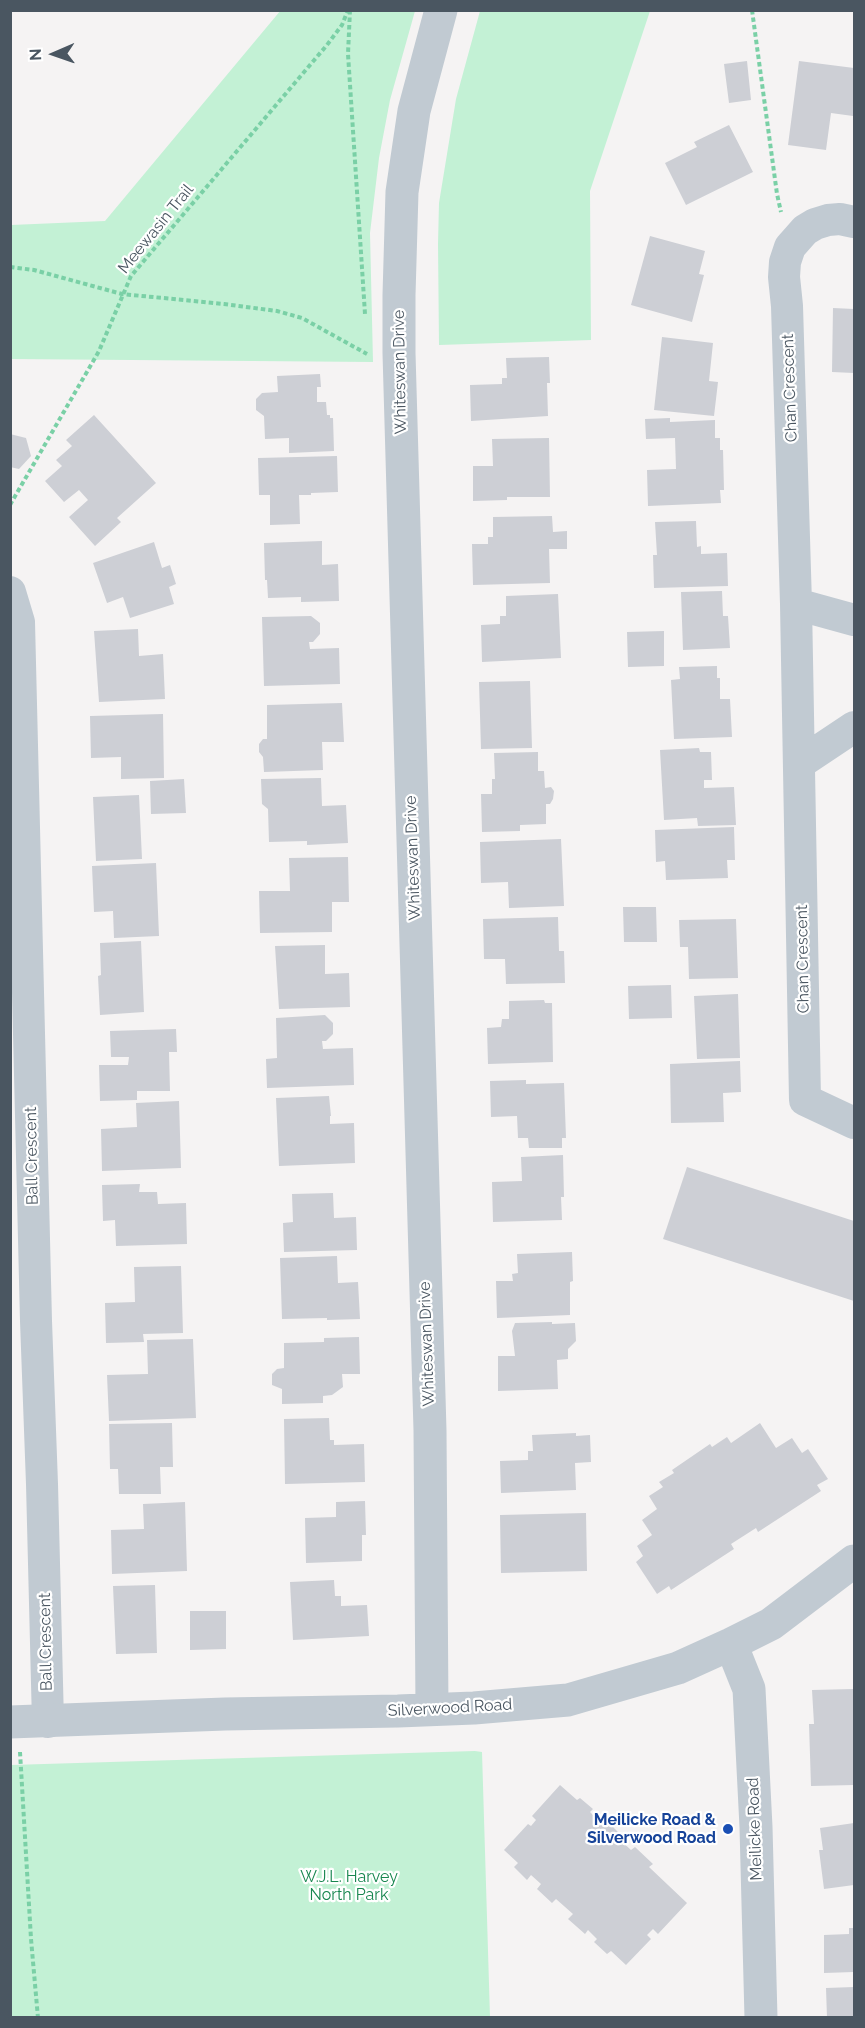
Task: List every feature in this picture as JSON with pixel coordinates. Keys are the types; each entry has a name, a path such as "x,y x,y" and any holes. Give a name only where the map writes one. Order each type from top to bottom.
{"street":[{"name":"Whiteswan Drive","path":"432,1709 430,1430 399,295 404,180 414,111 441,10"},
{"name":"Chan Crescent","path":"855,222 840,219 815,224 797,237 790,247 785,262 800,763 805,1100 855,1123"},
{"name":"Ball Crescent","path":"10,592 19,622 19,938 23,1321 42,1484 26,1722"},
{"path":"796,604 855,620"},
{"path":"800,763 855,727"},
{"name":"Silverwood Road","path":"26,1722 432,1709 568,1700 678,1668 731,1644 771,1624 855,1561"},
{"name":"Meilicke Road","path":"731,1644 749,1689 756,1827 761,2018"}],"path":[{"path":"349,10 348,54 364,286"},
{"name":"Meewasin Trail","path":"349,10 342,25 327,45 131,276 122,294 257,308 302,318 366,354"},
{"path":"752,10 777,194"},
{"path":"10,267 34,270 122,294 99,351 10,505"},
{"path":"26,1722 25,1843 38,2018"}],"green space":[{"path":"281,10 415,11 390,100 379,158 370,233 373,362 11,359 11,225 105,221"},
{"path":"480,11 650,11 590,191 591,340 439,345 439,203 456,99"},
{"name":"W.J.L. Harvey North Park","path":"482,1752 490,2017 11,2017 11,1765"}],"building":[{"path":"747,61 751,100 729,103 724,64"},
{"path":"799,61 854,68 853,116 831,113 826,150 788,145"},
{"path":"729,125 753,172 686,205 665,163 697,147 694,142"},
{"path":"650,236 705,251 699,274 704,275 692,322 631,305"},
{"path":"833,308 854,309 854,373 832,372"},
{"path":"662,337 713,343 709,381 718,382 714,416 654,410"},
{"path":"549,357 548,416 471,421 470,385 502,384 502,378 507,378 506,358"},
{"path":"320,374 321,387 317,387 317,402 326,402 327,415 333,418 334,451 289,453 289,438 265,439 264,416 256,410 256,399 262,393 278,392 277,376"},
{"path":"94,415 156,483 117,518 121,522 95,546 69,517 88,500 79,490 64,502 45,481 62,466 56,460 72,446 66,440"},
{"path":"670,418 670,422 715,420 715,438 720,438 720,450 723,450 724,490 720,490 721,503 648,506 647,470 676,469 675,438 646,439 645,419"},
{"path":"10,434 26,438 31,456 19,469 10,467"},
{"path":"549,438 550,497 507,497 507,500 473,501 473,466 493,466 492,439"},
{"path":"337,456 338,492 299,495 300,524 270,525 270,495 259,495 258,458"},
{"path":"552,516 553,532 567,531 567,549 549,549 550,583 473,585 472,544 488,544 488,537 493,537 493,517"},
{"path":"696,521 697,547 701,546 701,554 727,553 728,586 654,588 653,555 657,555 655,522"},
{"path":"322,541 322,565 338,564 339,601 301,602 301,597 268,598 264,543"},
{"path":"154,542 162,568 170,565 176,584 169,587 174,604 130,618 123,597 107,603 93,563"},
{"path":"722,591 723,616 728,616 730,648 683,650 681,592"},
{"path":"558,594 561,658 482,662 481,625 500,624 500,616 506,616 506,596"},
{"path":"311,616 320,623 320,634 313,642 309,642 310,649 339,648 340,684 264,686 262,617"},
{"path":"138,629 139,656 163,654 165,699 99,702 94,631"},
{"path":"664,631 664,666 628,667 627,632"},
{"path":"717,666 717,678 720,678 720,699 730,699 732,737 674,739 671,680 680,679 679,667"},
{"path":"530,681 532,748 481,749 479,682"},
{"path":"342,703 344,742 322,742 323,770 264,772 259,744 263,739 267,739 267,705"},
{"path":"163,714 164,778 121,779 121,757 91,758 90,716"},
{"path":"699,748 700,752 711,752 712,780 704,780 704,788 734,787 736,825 698,826 697,818 664,820 660,750"},
{"path":"538,752 538,771 544,771 545,788 551,787 554,791 550,804 546,804 546,824 520,825 520,831 482,832 481,794 492,794 492,779 495,779 494,753"},
{"path":"321,778 322,806 346,805 348,843 307,845 307,841 269,842 268,809 262,804 261,779"},
{"path":"184,779 186,813 151,814 150,781"},
{"path":"139,795 142,859 96,861 93,797"},
{"path":"734,827 735,860 727,860 728,878 666,880 665,861 656,862 655,830"},
{"path":"561,839 564,906 509,908 508,882 481,883 480,842"},
{"path":"348,857 349,902 332,902 332,932 260,933 259,891 290,891 289,858"},
{"path":"156,863 159,936 114,938 113,911 94,912 92,866"},
{"path":"623,907 656,907 657,942 624,942"},
{"path":"558,917 559,951 564,951 565,983 506,984 505,959 484,959 483,919"},
{"path":"736,919 738,978 689,979 688,947 680,947 679,920"},
{"path":"141,941 144,1012 100,1015 98,976 101,975 100,943"},
{"path":"325,945 325,974 349,973 350,1007 279,1009 275,946"},
{"path":"671,985 672,1018 629,1019 628,986"},
{"path":"738,994 740,1058 697,1059 694,996"},
{"path":"544,1000 545,1003 552,1003 553,1062 488,1064 487,1028 501,1027 502,1019 509,1019 509,1001"},
{"path":"325,1015 333,1023 333,1034 326,1041 322,1041 323,1049 353,1048 354,1085 267,1088 266,1059 277,1058 276,1018"},
{"path":"176,1029 177,1052 169,1052 170,1091 137,1091 137,1100 100,1101 99,1065 128,1065 129,1057 111,1057 110,1031"},
{"path":"740,1061 741,1092 723,1093 724,1122 671,1123 670,1064"},
{"path":"526,1080 526,1084 564,1083 566,1138 562,1138 562,1148 529,1148 528,1138 518,1138 517,1116 491,1117 490,1081"},
{"path":"329,1096 330,1124 354,1123 355,1163 279,1166 276,1098"},
{"path":"179,1101 181,1168 102,1171 101,1129 137,1127 136,1103"},
{"path":"563,1155 562,1220 493,1222 492,1182 522,1181 521,1157"},
{"path":"687,1167 854,1221 854,1301 663,1239"},
{"path":"140,1184 139,1192 157,1192 158,1204 186,1203 187,1244 116,1246 115,1220 103,1221 102,1185"},
{"path":"333,1193 334,1218 356,1217 357,1250 284,1252 283,1223 293,1222 292,1194"},
{"path":"572,1252 573,1281 570,1282 570,1315 497,1318 496,1281 513,1281 512,1274 518,1273 517,1254"},
{"path":"337,1256 338,1283 358,1282 360,1319 282,1319 280,1258"},
{"path":"181,1266 183,1333 143,1334 144,1342 106,1343 105,1303 135,1302 134,1267"},
{"path":"552,1322 552,1324 575,1323 576,1341 568,1349 568,1359 557,1360 558,1389 498,1391 498,1356 515,1356 512,1331 515,1323"},
{"path":"359,1337 360,1374 342,1374 343,1387 332,1395 323,1396 323,1403 282,1404 282,1389 272,1385 272,1374 277,1369 284,1368 284,1343 324,1342 324,1338"},
{"path":"193,1339 196,1418 109,1421 107,1375 148,1374 147,1340"},
{"path":"329,1418 330,1440 334,1440 334,1445 364,1444 365,1482 285,1484 284,1419"},
{"path":"172,1423 173,1467 160,1467 161,1494 119,1494 118,1469 110,1469 109,1424"},
{"path":"760,1423 776,1448 792,1438 802,1453 808,1449 828,1479 817,1485 821,1491 758,1532 756,1528 731,1544 734,1549 671,1590 669,1586 657,1594 636,1562 643,1556 637,1546 652,1535 642,1520 657,1509 649,1496 663,1487 659,1482 674,1473 672,1470 710,1444 712,1447 727,1437 731,1443"},
{"path":"576,1433 576,1436 590,1435 591,1462 575,1463 576,1490 501,1493 500,1461 528,1460 528,1451 533,1451 532,1435"},
{"path":"365,1501 366,1535 362,1535 362,1561 306,1563 305,1518 336,1517 336,1502"},
{"path":"185,1502 187,1571 112,1574 111,1530 144,1529 143,1504"},
{"path":"586,1513 587,1571 501,1573 500,1515"},
{"path":"334,1580 335,1596 341,1596 341,1606 367,1605 369,1636 293,1640 290,1582"},
{"path":"155,1585 157,1653 116,1654 113,1586"},
{"path":"190,1611 226,1611 226,1649 190,1650"},
{"path":"854,1689 854,1785 811,1786 809,1724 814,1724 812,1690"},
{"path":"560,1785 577,1800 580,1798 593,1809 590,1812 600,1822 604,1818 619,1833 616,1836 631,1850 635,1847 653,1864 649,1867 687,1903 658,1934 653,1929 647,1935 651,1939 626,1965 611,1951 607,1954 594,1942 597,1939 588,1930 585,1934 568,1919 573,1914 556,1899 552,1903 537,1889 541,1884 531,1875 527,1880 514,1867 518,1863 504,1850 528,1824 531,1826 536,1820 532,1816"},
{"path":"854,1823 854,1885 824,1889 819,1850 823,1850 820,1828"},
{"path":"849,1928 854,1928 854,1972 824,1973 824,1935 849,1934"},
{"path":"854,1987 854,2018 827,2018 826,1988"}],"place":[{"name":"Meilicke Road & Silverwood Road","path":"728,1829"}]}
